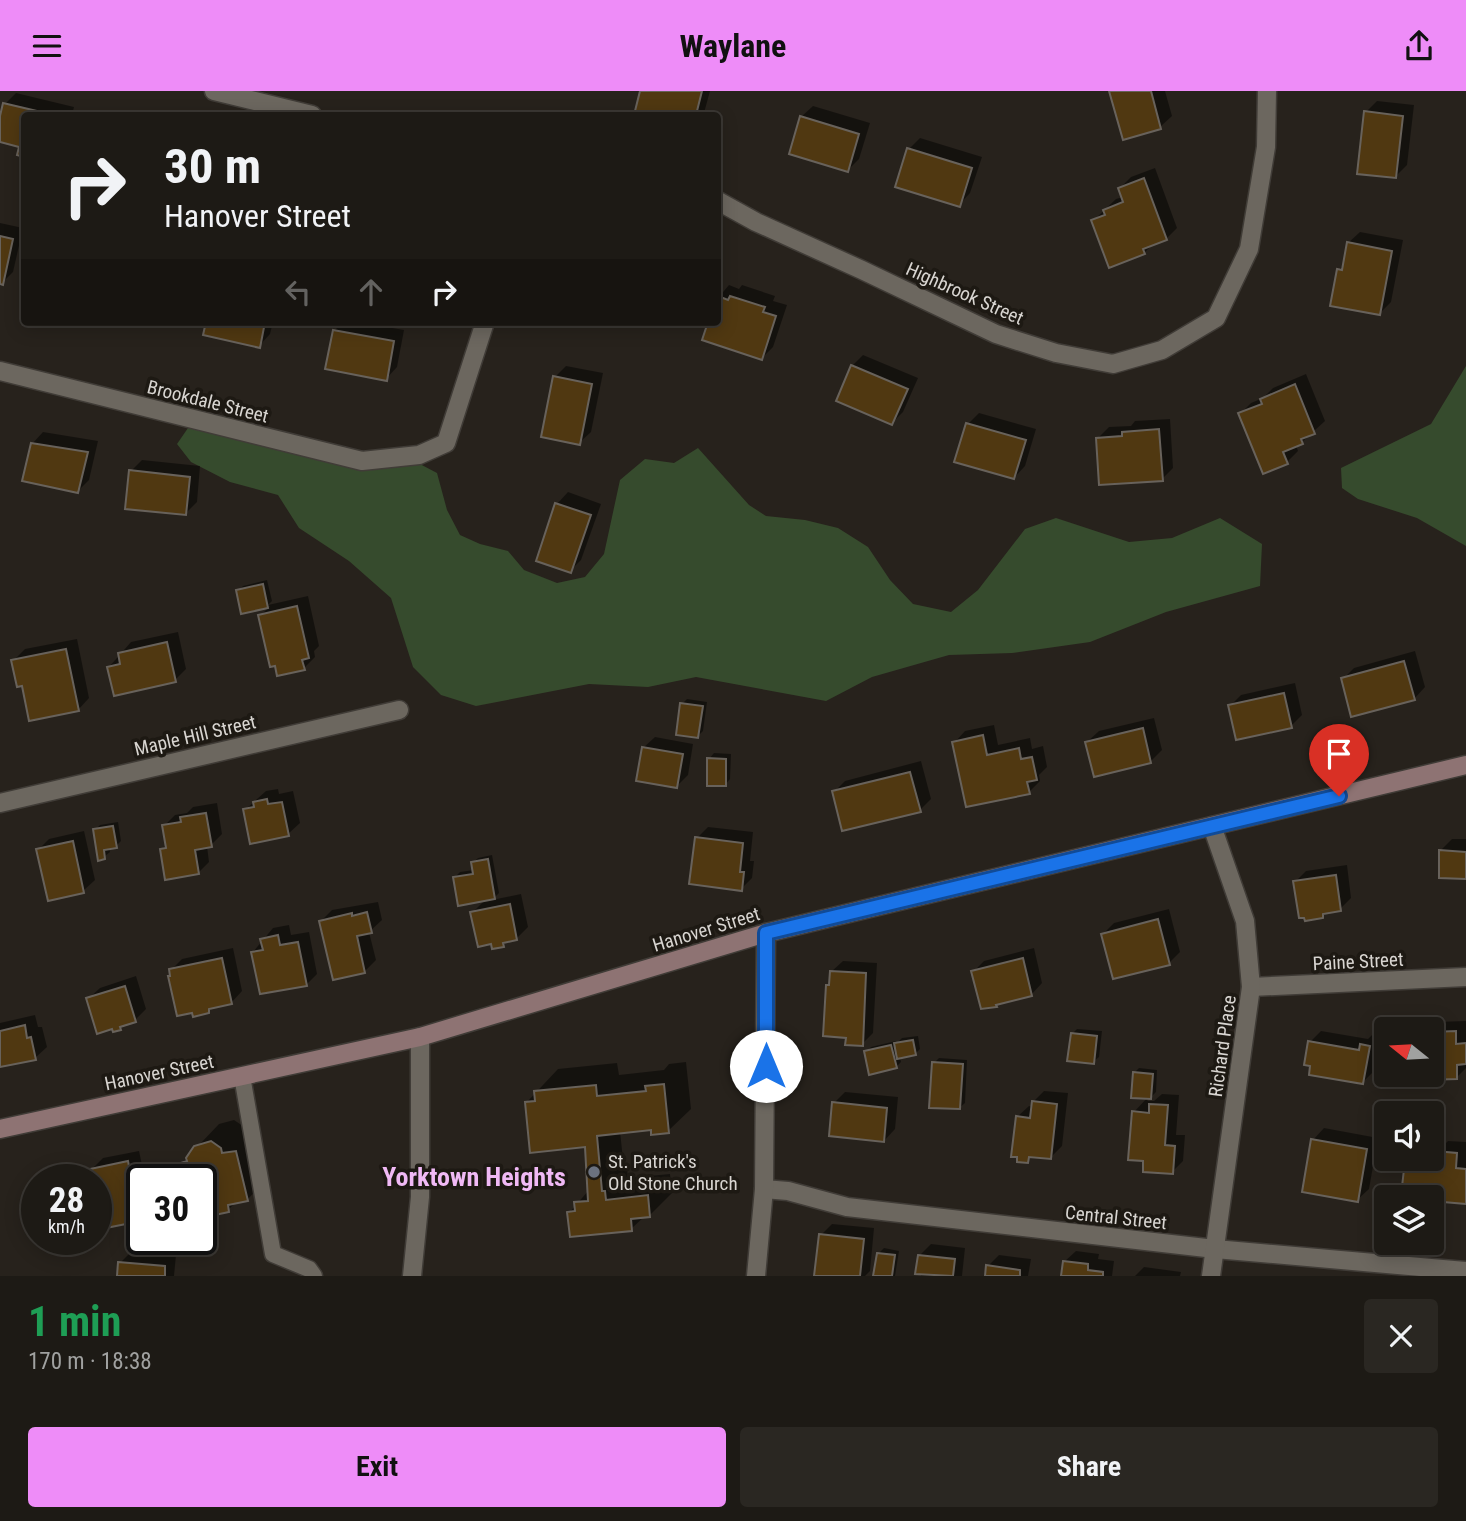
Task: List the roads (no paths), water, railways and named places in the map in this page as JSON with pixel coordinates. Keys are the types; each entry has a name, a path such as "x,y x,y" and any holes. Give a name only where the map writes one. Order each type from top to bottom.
{"street":[{"path":"214,91 300,112"},
{"name":"Highbrook Street","path":"721,203 756,222 862,269 996,334 1056,353 1113,363 1162,350 1216,318 1249,250 1266,147 1267,91"},
{"name":"Brookdale Street","path":"0,371 362,461 419,455 446,443 484,326"},
{"name":"Maple Hill Street","path":"0,803 400,710"},
{"name":"Hanover Street","path":"0,1129 420,1037 766,933 1466,765"},
{"name":"Richard Place","path":"1211,1276 1251,987 1245,921 1212,826"},
{"path":"756,1276 764,1189 766,933"},
{"name":"Paine Street","path":"1251,987 1466,977"},
{"path":"412,1276 420,1197 420,1037"},
{"name":"Central Street","path":"764,1189 788,1191 847,1207 1215,1249 1466,1271"}],"lane":[{"path":"242,1076 273,1254 309,1269 314,1276"}],"place":[{"name":"St. Patrick's Old Stone Church","path":"594,1172"}],"district":[{"name":"Yorktown Heights","path":"474,1177"}]}
